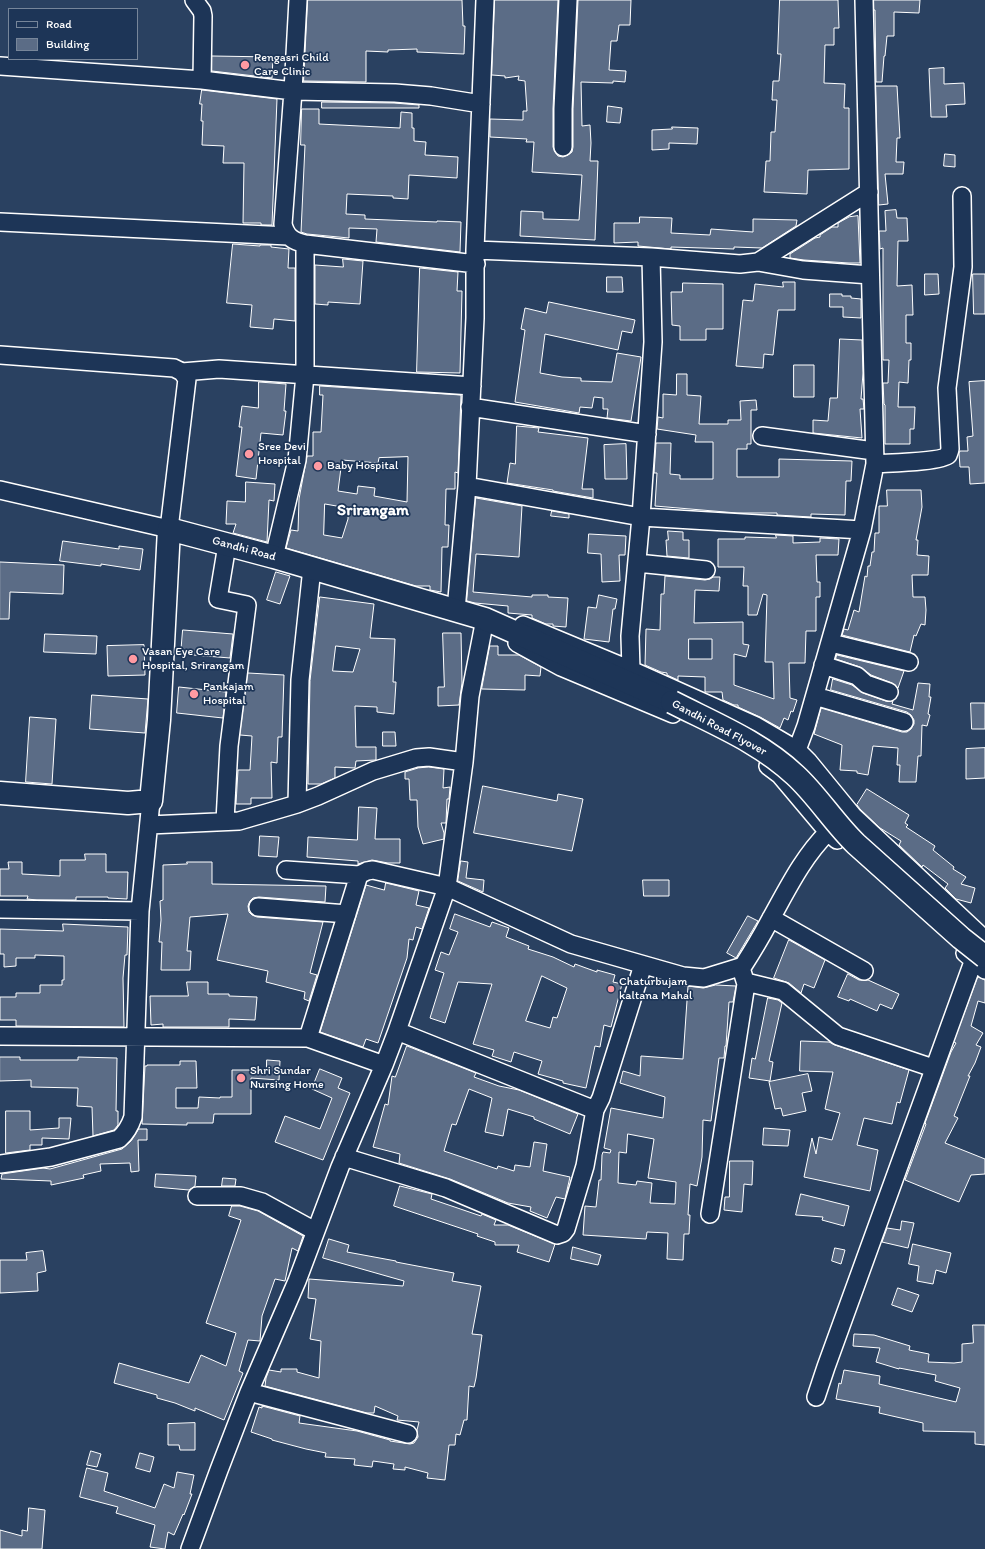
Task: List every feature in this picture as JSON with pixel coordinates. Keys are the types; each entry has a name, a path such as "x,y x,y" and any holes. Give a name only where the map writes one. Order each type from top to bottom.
{"main road":[{"name":"Gandhi Road","path":"169,529 274,557 485,619"},
{"path":"0,793 128,803 151,801 159,720 169,529"},
{"name":"Gandhi Road Flyover","path":"485,619 672,702 751,742 776,759 796,776 844,833 961,938 981,962"}],"street":[{"path":"194,0 203,16 202,80"},
{"path":"298,0 283,224 288,236 292,240 305,244 476,257 651,257 740,264 758,262 804,270 870,275"},
{"path":"456,610 467,486 472,386 485,0"},
{"path":"563,147 563,109 568,0"},
{"path":"797,750 815,696 862,530 874,457 864,0"},
{"path":"0,66 202,80 293,91 395,92 481,104"},
{"path":"758,262 869,192"},
{"path":"762,436 874,457 916,461 943,458 948,455 950,449 947,388 964,268 962,196"},
{"path":"0,222 288,236"},
{"path":"274,557 297,460 305,375 305,244"},
{"path":"631,670 630,636 641,517 653,342 651,257"},
{"path":"0,355 174,368 182,372 220,369 472,386"},
{"path":"169,529 187,380 182,372"},
{"path":"470,407 647,434"},
{"path":"467,486 641,517 862,530"},
{"name":"Gandhi Road","path":"0,490 169,529"},
{"path":"225,821 229,746 247,605 218,599 227,545"},
{"path":"637,563 706,570"},
{"path":"297,804 300,680 312,568"},
{"path":"485,619 529,627 631,670 756,726 797,750 808,761 853,816 980,934 981,962 934,1068 816,1397"},
{"path":"190,1549 249,1392 297,1282 342,1162 384,1065 447,887 465,757 470,696 485,619"},
{"path":"485,619 509,639 561,667 667,711 737,744 780,775 828,832 981,962"},
{"path":"830,643 909,662"},
{"path":"823,665 857,676 866,684 889,692"},
{"path":"815,696 904,722"},
{"path":"149,825 239,821 297,804 373,772 416,758 465,757"},
{"path":"0,1164 51,1157 119,1139 125,1133 133,1117 140,911 151,801"},
{"path":"710,1214 744,975 792,878 828,832"},
{"path":"286,870 359,875 373,870 447,887 571,944 643,965 694,978 744,975 783,991 840,1038 934,1068"},
{"path":"308,1038 359,875"},
{"path":"258,907 347,914"},
{"path":"0,909 140,911"},
{"path":"772,918 864,971"},
{"path":"342,1162 446,1188 557,1235 563,1233 566,1229 585,1166 595,1110 643,965"},
{"path":"397,1031 595,1110"},
{"path":"0,1036 308,1038 384,1065"},
{"path":"197,1196 240,1196 262,1202 316,1229"},
{"path":"249,1392 408,1434"}],"building":[{"path":"308,0 462,0 463,26 465,26 464,54 417,52 417,49 388,50 388,52 366,51 366,82 304,81"},
{"path":"495,0 558,0 553,109 553,147 558,156 563,157 572,152 573,147 573,109 578,0 631,0 630,25 619,25 617,41 611,41 609,70 626,71 625,82 581,82 582,126 590,125 590,161 598,161 595,240 520,236 521,211 543,212 543,219 579,220 582,175 532,172 534,142 526,142 527,139 490,137 490,119 523,120 523,111 527,111 525,81 518,80 519,76 505,78 505,76 492,75"},
{"path":"780,0 838,0 839,28 834,28 834,45 825,45 824,83 845,84 844,108 849,108 849,169 808,170 807,194 764,192 766,161 770,161 771,132 775,132 777,100 772,100 773,81 779,81 781,54 778,54"},
{"path":"874,0 920,0 919,13 894,12 894,36 887,36 882,82 876,82"},
{"path":"212,56 273,57 272,78 212,71"},
{"path":"944,68 944,84 964,83 965,104 946,105 947,117 931,117 929,69"},
{"path":"876,86 897,86 900,138 897,138 896,162 904,162 903,174 885,174 888,204 879,205"},
{"path":"202,90 277,99 272,225 261,225 261,223 243,223 244,163 223,163 224,146 202,145 203,121 201,121 202,104 200,104"},
{"path":"322,102 394,103 419,105 419,108 322,108"},
{"path":"608,106 622,108 620,123 607,122"},
{"path":"302,109 319,109 319,124 400,128 401,112 412,113 414,141 426,142 425,155 458,157 457,178 409,175 408,199 393,198 393,196 347,194 346,214 365,215 365,219 461,222 460,252 376,242 377,229 349,228 349,238 307,234 301,232 305,145 301,145"},
{"path":"672,127 698,128 697,144 669,143 669,149 652,150 652,130 672,129"},
{"path":"945,154 955,155 955,167 944,166"},
{"path":"896,210 897,218 907,218 908,241 898,241 897,286 912,285 913,315 906,315 906,343 911,343 911,360 909,360 908,383 899,382 898,407 915,407 914,429 910,429 910,444 885,444 885,405 883,383 888,383 889,360 883,360 883,248 880,249 879,231 886,231 885,211"},
{"path":"858,216 860,263 790,258 790,254 815,238 820,237 820,235 832,227 838,227 838,223 849,217"},
{"path":"640,217 672,218 671,233 710,235 711,229 753,232 753,219 797,220 796,226 762,248 734,247 734,249 671,247 671,249 638,246 638,242 614,243 614,223 639,223"},
{"path":"233,244 260,246 271,245 271,247 289,249 288,268 295,268 295,321 274,319 273,329 250,327 252,305 227,303"},
{"path":"343,259 363,261 360,304 328,302 328,305 315,304 315,265 343,267"},
{"path":"420,268 458,272 457,291 462,291 460,373 417,372"},
{"path":"925,274 938,274 939,294 925,295"},
{"path":"973,274 985,274 985,314 974,314"},
{"path":"607,277 622,277 623,292 607,292"},
{"path":"783,282 795,282 795,310 778,310 773,355 764,354 763,368 736,366 743,300 753,301 755,284 783,287"},
{"path":"683,283 723,284 723,329 706,329 706,340 680,340 680,326 672,325 671,292 682,292"},
{"path":"830,294 842,294 842,296 851,296 851,298 861,299 861,318 843,317 843,307 830,307"},
{"path":"549,302 635,320 632,333 622,331 618,350 545,334 540,373 562,377 581,378 581,381 612,382 617,353 641,357 631,421 607,418 608,409 603,409 603,398 594,397 592,408 580,407 579,413 515,402 525,330 521,329 525,308 546,313"},
{"path":"840,339 862,340 863,373 861,399 863,399 864,409 860,409 862,438 813,433 813,420 828,421 830,398 837,398"},
{"path":"794,365 814,365 814,397 794,397"},
{"path":"677,374 687,374 687,395 701,396 699,424 728,424 728,420 741,420 740,401 756,400 757,410 751,410 751,444 747,444 747,449 737,449 737,477 779,477 779,459 852,461 851,481 846,481 845,515 811,514 811,517 777,515 777,513 737,513 655,506 657,473 654,473 656,443 671,443 670,474 680,475 680,479 713,479 713,442 695,442 696,435 657,429 658,417 663,418 663,394 676,395"},
{"path":"985,381 985,483 970,484 969,467 960,467 959,453 960,451 968,451 967,437 973,436 969,382"},
{"path":"259,382 286,384 284,411 286,411 283,435 261,433 256,479 236,476 242,427 239,427 242,406 258,408"},
{"path":"320,386 461,395 458,473 455,472 455,489 446,489 445,525 449,525 448,547 442,547 441,592 430,590 430,586 416,586 286,548 291,530 298,531 299,499 307,456 313,456 313,432 321,432 323,395 320,395","holes":["408,457 407,502 374,496 375,488 358,486 357,494 338,491 342,460 378,463 379,458","325,504 348,508 348,519 342,538 324,535"]},
{"path":"517,426 539,428 538,432 588,438 582,489 593,489 593,498 507,483 510,463 515,464"},
{"path":"626,444 627,479 605,479 604,445"},
{"path":"246,482 275,484 274,501 269,500 267,542 233,533 236,524 226,524 227,501 245,502"},
{"path":"887,490 921,490 922,507 916,540 918,540 917,555 929,556 928,575 912,575 913,597 925,597 925,625 921,624 916,636 914,635 910,652 842,635 844,629 848,630 854,610 859,612 865,576 867,577 868,566 870,566 872,552 874,552 875,533 879,533 879,506 887,506"},
{"path":"476,498 522,506 519,557 476,554 473,592 532,597 532,595 548,595 548,597 568,598 566,627 546,624 532,618 532,615 508,613 508,606 467,601"},
{"path":"552,511 569,514 569,518 551,516"},
{"path":"668,531 683,532 683,540 689,540 689,558 667,556 666,540 668,540"},
{"path":"589,534 626,536 625,555 619,555 620,581 602,582 601,554 588,553"},
{"path":"776,535 793,536 793,543 820,542 820,538 839,539 838,555 816,555 817,582 820,582 820,597 816,597 816,631 806,631 805,663 789,663 790,698 797,700 793,712 791,711 788,720 784,718 780,728 738,707 738,705 734,705 723,700 722,692 705,692 705,677 678,676 678,680 667,675 667,673 645,665 646,629 660,630 661,594 664,594 665,576 705,580 713,577 720,577 719,591 695,590 694,623 743,622 743,644 749,645 746,657 734,654 734,685 774,699 773,662 765,662 767,595 763,594 757,615 748,615 748,586 743,586 744,567 718,567 718,539 745,539 745,537 776,538","holes":["689,639 712,639 712,659 689,659"]},
{"path":"63,541 119,549 119,546 143,549 140,570 101,564 101,566 60,561"},
{"path":"0,562 64,565 63,594 10,592 9,619 0,619"},
{"path":"276,572 290,576 280,604 267,600"},
{"path":"599,595 617,599 615,609 613,609 609,642 584,639 588,607 596,608"},
{"path":"320,597 374,604 370,638 395,639 393,682 396,682 394,714 377,712 377,707 355,706 356,747 376,747 376,760 356,761 355,768 335,767 335,778 321,784 308,784 310,681","holes":["336,646 360,649 353,672 333,671"]},
{"path":"183,630 233,634 230,658 181,654"},
{"path":"443,633 461,633 462,683 459,705 438,706 438,687 444,687"},
{"path":"45,634 97,636 96,654 44,652"},
{"path":"144,645 145,675 108,676 107,646"},
{"path":"490,646 498,646 498,655 519,655 541,667 540,676 525,675 525,690 482,689"},
{"path":"837,655 904,671 898,688 892,683 871,675 860,667 836,659"},
{"path":"248,673 284,675 282,737 278,737 277,763 271,762 272,798 251,798 251,804 236,804 238,770 250,770 252,736 240,735"},
{"path":"833,679 852,685 863,693 886,701 893,701 892,704 913,710 918,683 930,684 929,697 931,697 928,714 930,715 927,726 922,725 921,756 918,756 916,782 899,782 900,765 897,765 898,748 873,746 868,775 857,773 857,771 840,770 842,745 814,734 821,708 902,732 907,732 911,729 914,724 914,720 907,712 831,690"},
{"path":"179,687 226,692 223,718 177,713"},
{"path":"92,695 148,699 145,733 90,729"},
{"path":"971,703 985,703 985,729 972,729"},
{"path":"30,717 56,719 52,784 26,782"},
{"path":"383,732 395,732 396,746 383,746"},
{"path":"985,748 985,778 966,779 966,749"},
{"path":"429,767 444,769 443,788 450,787 449,799 447,799 446,823 441,823 444,839 423,844 418,827 417,800 410,800 409,779 405,779 405,772 418,768"},
{"path":"483,786 557,801 558,794 583,799 572,851 474,833"},
{"path":"867,789 909,815 905,823 908,825 906,827 935,846 933,850 954,867 953,869 966,877 961,884 975,888 971,903 956,899 945,888 948,884 923,865 922,867 899,845 901,841 880,828 860,809 857,805"},
{"path":"359,807 377,808 375,839 400,839 400,863 388,863 372,860 358,864 358,861 307,857 308,837 357,840"},
{"path":"260,836 279,837 277,857 259,856"},
{"path":"85,854 106,854 106,872 128,872 127,899 108,897 76,897 76,900 37,900 27,899 28,896 0,896 0,869 9,869 8,862 22,862 22,874 60,876 60,860 85,860"},
{"path":"461,861 468,862 466,878 484,880 483,892 458,881"},
{"path":"187,862 212,862 212,884 326,886 325,902 259,897 253,898 248,906 249,912 257,917 323,922 310,973 317,975 309,1001 304,999 305,992 266,982 268,971 217,960 228,914 190,917 187,951 191,951 190,970 161,970 162,942 159,942 161,920 160,901 163,900 163,865 187,864"},
{"path":"643,880 669,880 669,896 644,896"},
{"path":"386,883 419,891 416,905 429,908 422,929 416,927 413,940 409,939 407,958 378,1043 366,1039 363,1047 320,1032 366,885 384,890"},
{"path":"455,914 490,927 492,922 509,928 506,937 529,946 528,949 553,957 574,967 575,964 597,972 597,970 615,975 613,982 622,984 611,1027 604,1025 600,1047 595,1046 586,1088 563,1083 563,1081 538,1074 542,1061 514,1052 511,1062 492,1056 494,1050 473,1044 492,984 458,982 445,1023 430,1018 444,973 435,970 441,952 449,955 458,932 450,929","holes":["542,976 567,988 557,1018 553,1017 550,1028 526,1021"]},
{"path":"748,916 758,921 736,958 727,953"},
{"path":"63,924 128,927 127,955 125,955 123,978 124,1027 16,1026 16,1020 0,1020 0,997 16,997 16,993 40,993 40,985 62,985 62,980 64,980 64,956 35,955 35,958 16,958 16,966 4,967 4,954 0,954 0,929 63,931"},
{"path":"789,940 825,960 814,988 804,984 801,993 789,983 774,978"},
{"path":"848,974 859,980 868,980 899,994 892,1009 880,1004 877,1011 850,999 849,1001 838,997"},
{"path":"978,977 985,980 985,1003 978,1001 971,1026 983,1033 976,1045 981,1047 968,1076 970,1076 954,1116 958,1118 945,1143 985,1159 985,1174 971,1175 959,1202 905,1180 951,1052 956,1043 954,1042"},
{"path":"187,982 208,982 208,994 229,994 229,996 257,997 255,1020 229,1019 229,1027 163,1027 163,1024 151,1025 150,996 188,996"},
{"path":"716,985 736,986 733,1002 729,1002 726,1046 724,1058 719,1058 711,1121 703,1120 702,1157 697,1186 690,1184 688,1215 690,1215 689,1234 684,1234 683,1260 667,1259 668,1233 647,1232 646,1239 583,1235 585,1206 596,1207 599,1180 601,1180 602,1155 603,1152 610,1153 611,1150 604,1148 611,1108 663,1118 665,1097 620,1083 623,1071 640,1076 641,1056 683,1059 688,986 703,988","holes":["628,1134 654,1139 648,1178 676,1182 675,1204 650,1203 652,1183 637,1181 636,1185 618,1183 619,1152 626,1153"]},
{"path":"768,998 778,1000 782,1003 769,1061 773,1062 770,1081 749,1078 752,1058 755,1059"},
{"path":"801,1041 829,1042 909,1070 900,1103 897,1102 892,1124 864,1118 857,1145 878,1150 870,1191 804,1177 812,1138 816,1154 819,1137 832,1140 840,1113 825,1109 833,1072 800,1071"},
{"path":"407,1046 476,1073 474,1077 499,1086 519,1090 578,1114 570,1134 534,1119 534,1117 508,1109 503,1136 485,1132 492,1098 469,1089 456,1125 452,1124 444,1151 497,1169 498,1166 514,1171 515,1165 530,1167 534,1142 547,1144 543,1171 570,1177 565,1199 556,1197 547,1218 530,1211 531,1207 508,1203 450,1179 399,1163 400,1154 373,1147 385,1104 388,1105 392,1076 395,1077"},
{"path":"0,1057 20,1057 20,1060 78,1060 78,1057 117,1058 116,1111 118,1111 118,1125 114,1130 93,1136 92,1107 77,1106 78,1088 31,1087 31,1080 0,1081"},
{"path":"267,1060 280,1061 279,1080 251,1078 251,1114 214,1114 213,1123 187,1123 187,1125 142,1124 145,1066 180,1065 180,1061 196,1061 197,1088 176,1088 176,1108 198,1108 199,1097 232,1097 232,1070 266,1070"},
{"path":"320,1069 342,1078 338,1088 350,1093 323,1160 275,1142 285,1116 320,1129 332,1098 312,1089"},
{"path":"808,1074 812,1091 802,1093 806,1111 783,1116 781,1108 775,1109 769,1082"},
{"path":"6,1111 30,1111 30,1130 59,1128 59,1118 71,1118 69,1139 42,1138 42,1145 30,1145 30,1150 6,1153"},
{"path":"764,1128 790,1130 788,1146 763,1145"},
{"path":"139,1129 147,1129 147,1140 138,1140 139,1171 131,1172 130,1163 100,1164 101,1171 83,1175 84,1178 51,1185 51,1181 1,1179 2,1174 43,1168 50,1169 122,1149 131,1141"},
{"path":"730,1161 753,1161 752,1185 744,1184 742,1212 724,1210 725,1197 729,1197"},
{"path":"156,1174 196,1176 195,1186 189,1190 155,1187"},
{"path":"223,1178 236,1179 235,1186 222,1186"},
{"path":"400,1186 432,1194 431,1199 481,1216 482,1214 496,1220 494,1225 508,1225 555,1244 549,1262 517,1252 519,1245 495,1245 495,1242 477,1236 478,1234 394,1206"},
{"path":"801,1194 849,1206 844,1226 822,1220 823,1217 796,1215"},
{"path":"232,1206 240,1206 258,1211 303,1236 298,1251 292,1248 285,1281 275,1279 262,1316 260,1341 248,1340 239,1371 243,1373 224,1420 195,1408 195,1411 157,1398 157,1395 114,1383 119,1363 189,1383 201,1355 226,1366 236,1333 206,1323 241,1220 229,1216"},
{"path":"902,1221 914,1223 908,1248 882,1242 887,1228 900,1230"},
{"path":"329,1239 349,1245 347,1252 454,1273 452,1281 481,1286 472,1334 482,1335 476,1378 474,1387 469,1386 467,1420 464,1420 460,1435 456,1434 455,1445 449,1445 445,1480 427,1478 428,1473 405,1467 405,1470 393,1469 394,1464 373,1461 372,1467 354,1465 355,1459 325,1457 326,1453 272,1440 251,1432 259,1407 262,1408 262,1406 300,1416 299,1423 357,1431 390,1441 410,1444 414,1443 418,1437 417,1430 419,1422 397,1420 398,1416 375,1406 374,1413 367,1413 265,1386 269,1370 281,1372 281,1369 297,1369 297,1372 319,1378 321,1341 310,1339 316,1299 308,1298 309,1279 403,1286 404,1281 323,1258"},
{"path":"913,1244 951,1253 946,1273 936,1270 933,1284 917,1281 919,1266 909,1264"},
{"path":"573,1247 601,1255 598,1265 571,1259"},
{"path":"835,1248 845,1250 841,1264 832,1261"},
{"path":"43,1251 46,1271 37,1273 38,1291 0,1293 0,1260 27,1260 26,1253"},
{"path":"898,1288 919,1295 912,1312 892,1305"},
{"path":"973,1325 985,1325 985,1445 975,1444 975,1432 923,1431 923,1423 879,1413 880,1407 836,1399 839,1383 841,1384 844,1370 880,1376 879,1384 956,1402 960,1388 935,1381 936,1375 899,1369 876,1362 880,1348 853,1346 854,1334 874,1335 910,1346 909,1350 929,1354 928,1362 954,1363 962,1362 962,1344 973,1343"},
{"path":"195,1423 195,1450 180,1450 179,1445 168,1445 168,1424"},
{"path":"91,1451 101,1454 97,1467 87,1465"},
{"path":"140,1453 154,1457 150,1472 136,1468"},
{"path":"87,1468 108,1473 104,1491 155,1508 164,1484 174,1488 177,1472 194,1475 190,1494 192,1494 184,1515 183,1514 174,1535 168,1532 165,1549 150,1547 155,1525 116,1513 118,1507 80,1497"},
{"path":"29,1508 45,1510 42,1549 0,1549 0,1530 22,1536 22,1530 27,1531"}],"place":[{"name":"Rengasri Child Care Clinic","path":"245,65"},
{"name":"Sree Devi Hospital","path":"249,454"},
{"name":"Baby Hospital","path":"318,466"},
{"name":"Vasan Eye Care Hospital, Srirangam","path":"133,659"},
{"name":"Pankajam Hospital","path":"194,694"},
{"name":"Chaturbujam kaltana Mahal","path":"611,989"},
{"name":"Shri Sundar Nursing Home","path":"241,1078"}],"district":[{"name":"Srirangam","path":"373,511"}]}
